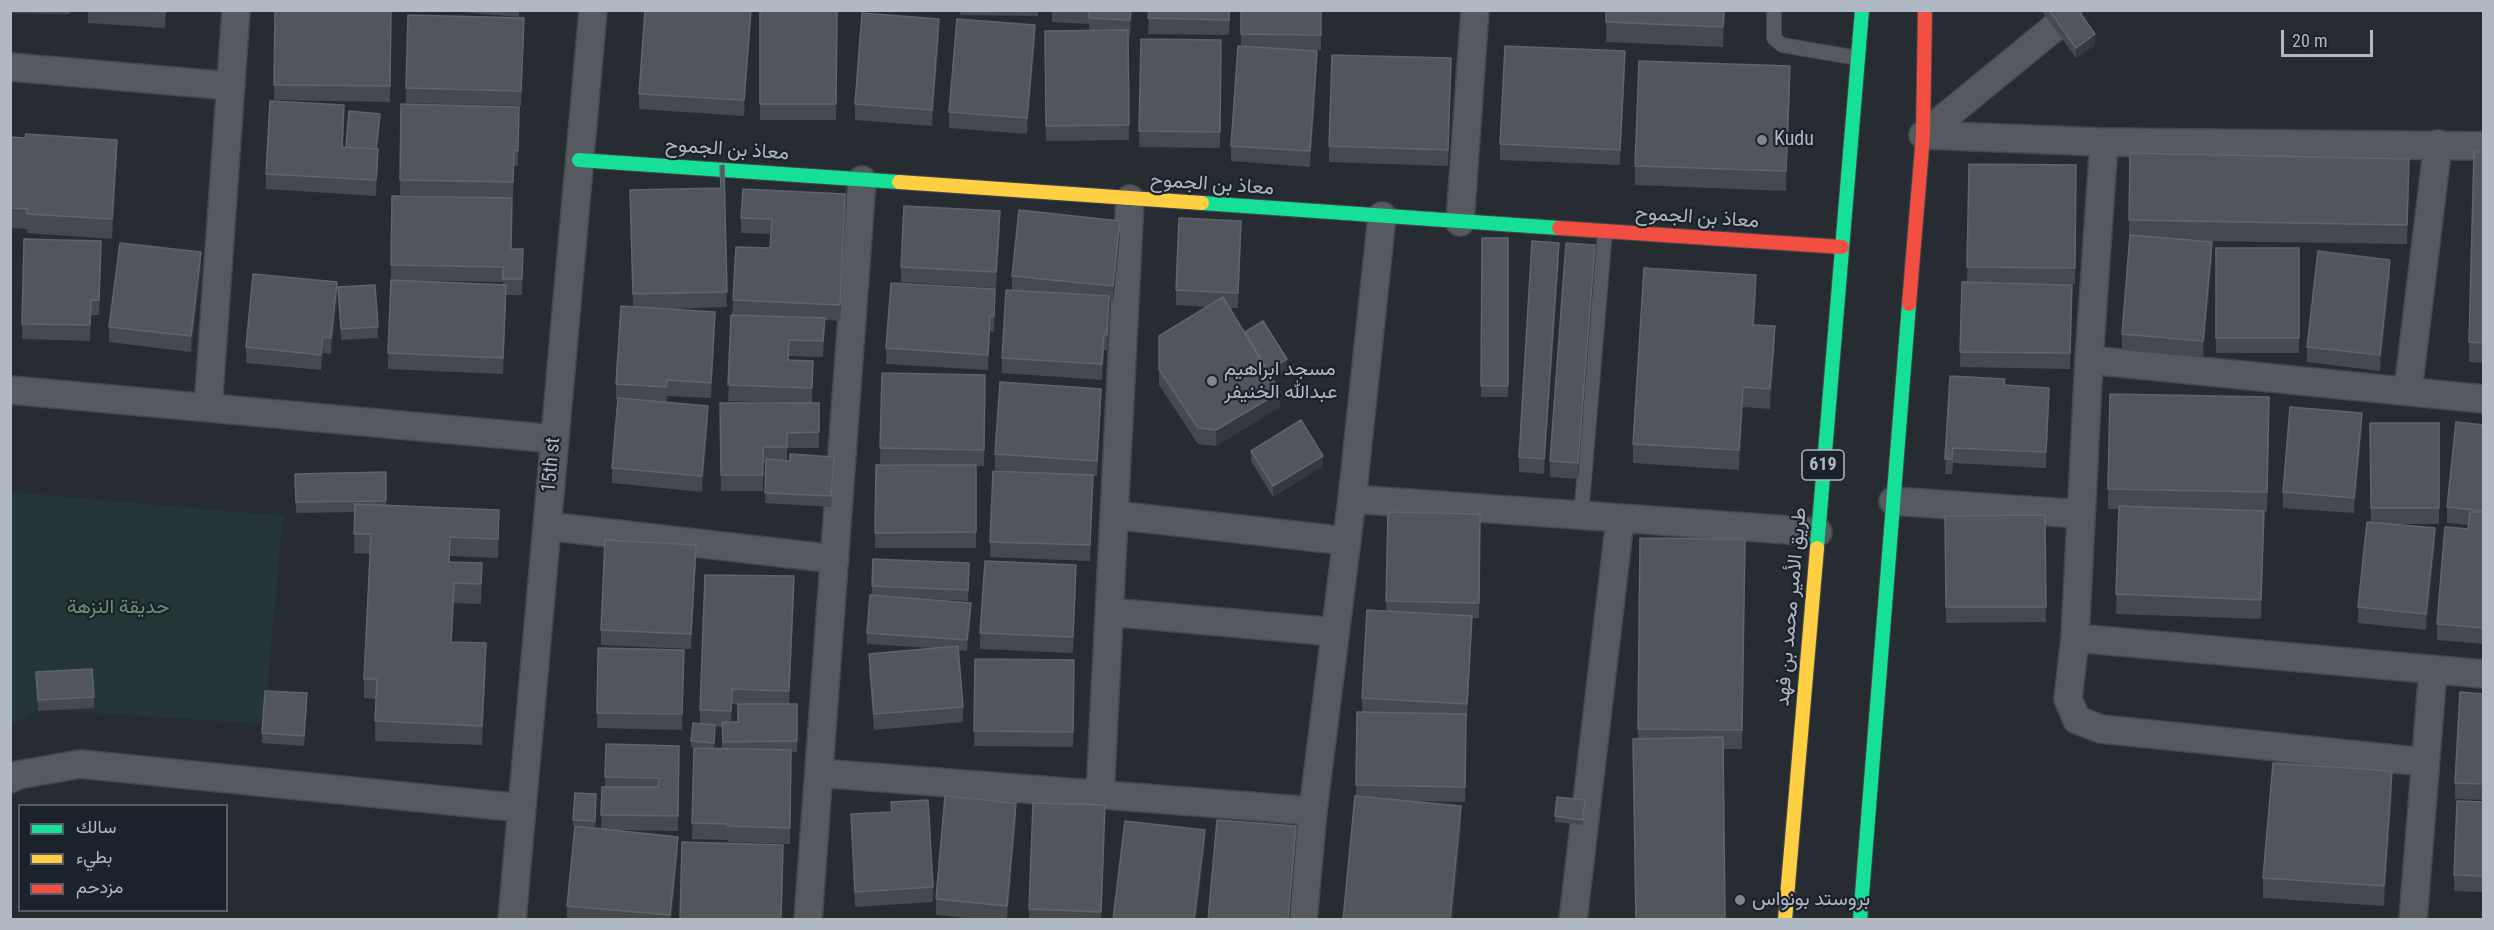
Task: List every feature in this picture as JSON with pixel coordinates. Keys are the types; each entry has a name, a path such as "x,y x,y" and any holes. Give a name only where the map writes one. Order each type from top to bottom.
{"main road":[{"name":"طريق الأمير محمد بن فهد","path":"1785,920 1862,10"},
{"path":"1860,920 1923,135 1925,10"},
{"name":"معاذ بن الجموح","path":"579,159 1842,247"}],"street":[{"path":"208,408 236,10"},
{"name":"15th st","path":"512,920 593,10"},
{"path":"1460,222 1475,10"},
{"path":"1923,135 2055,27 2068,10"},
{"path":"10,67 231,86"},
{"path":"1923,135 2104,142 2484,146"},
{"path":"2104,142 2089,360 2075,639 2068,699 2076,720 2101,729 2425,762"},
{"path":"2408,390 2438,144"},
{"path":"808,920 862,180"},
{"path":"1100,794 1130,199"},
{"path":"1303,920 1313,811 1352,499 1382,216"},
{"path":"2089,360 2484,399"},
{"path":"10,390 555,439"},
{"path":"1352,499 1620,520 1818,532"},
{"path":"1893,501 2081,514"},
{"path":"1114,515 1347,541"},
{"path":"1573,920 1620,520"},
{"path":"547,525 835,559"},
{"path":"1109,612 1335,632"},
{"path":"2075,639 2484,674"},
{"path":"2413,920 2433,669"},
{"path":"10,779 18,775 80,764 522,808"},
{"path":"819,773 1313,811"}],"lane":[{"path":"1774,10 1774,38 1782,45 1858,58"},
{"path":"1581,516 1605,231"}],"green space":[{"name":"حديقة النزهة","path":"10,492 283,516 264,724 39,709 11,725"}],"building":[{"path":"136,10 165,10 165,12"},
{"path":"275,10 391,10 390,86 274,85"},
{"path":"645,10 751,10 744,100 639,94"},
{"path":"760,10 837,10 836,104 760,104"},
{"path":"1089,10 1131,10 1130,20 1089,18"},
{"path":"1149,10 1229,10 1229,20 1148,18"},
{"path":"1241,10 1321,10 1321,35 1241,34"},
{"path":"1606,10 1724,10 1723,27 1606,22"},
{"path":"2049,10 2078,10 2095,34 2076,48"},
{"path":"862,13 939,19 932,110 855,104"},
{"path":"408,15 524,18 521,91 406,88"},
{"path":"957,19 1035,25 1027,118 949,112"},
{"path":"1128,30 1129,125 1046,126 1045,31"},
{"path":"1141,39 1221,40 1220,132 1139,131"},
{"path":"1238,46 1317,51 1310,151 1231,146"},
{"path":"1505,46 1625,51 1620,150 1500,144"},
{"path":"1332,55 1451,58 1448,150 1329,146"},
{"path":"1639,61 1790,66 1786,171 1635,166"},
{"path":"270,101 344,105 342,147 378,149 376,180 266,174"},
{"path":"401,104 519,107 518,151 514,150 513,182 400,180"},
{"path":"349,111 380,114 376,149 346,147"},
{"path":"26,134 117,140 112,219 27,214 27,209 10,208 10,137 25,138"},
{"path":"2474,152 2484,152 2484,343 2469,342"},
{"path":"2130,153 2409,159 2407,225 2129,220"},
{"path":"1969,164 2076,165 2075,268 1967,267"},
{"path":"724,165 727,292 633,294 630,190 721,188 720,166"},
{"path":"743,189 845,194 840,305 733,300 736,247 770,248 772,219 741,218"},
{"path":"392,196 512,198 511,249 523,249 522,279 503,279 503,267 391,265"},
{"path":"904,206 1000,211 996,272 901,267"},
{"path":"1019,210 1120,221 1113,286 1012,276"},
{"path":"1179,218 1241,221 1238,293 1176,290"},
{"path":"11,228 11,305 10,305"},
{"path":"2130,235 2212,242 2203,341 2122,334"},
{"path":"1482,238 1508,238 1508,386 1481,386"},
{"path":"24,239 101,241 99,300 91,300 90,325 22,324"},
{"path":"1532,241 1559,243 1544,459 1519,457"},
{"path":"120,243 201,252 191,336 109,327"},
{"path":"1566,243 1595,245 1578,463 1550,461"},
{"path":"2216,248 2299,248 2299,338 2216,338"},
{"path":"2318,251 2390,260 2380,355 2307,347"},
{"path":"1644,268 1756,275 1753,325 1775,326 1770,389 1743,387 1739,450 1633,444"},
{"path":"253,274 337,282 331,338 323,337 321,355 246,347"},
{"path":"391,280 506,285 503,358 388,353"},
{"path":"1962,282 2072,285 2070,353 1960,352"},
{"path":"891,283 995,289 994,316 990,316 988,355 886,348"},
{"path":"375,285 378,327 341,329 338,287"},
{"path":"1006,290 1109,296 1107,335 1104,334 1102,364 1002,358"},
{"path":"1223,297 1280,392 1216,430 1198,428 1159,369 1159,336"},
{"path":"621,306 715,312 711,383 667,380 666,387 616,384"},
{"path":"731,315 825,318 823,341 789,340 788,360 813,361 812,388 728,385"},
{"path":"1263,321 1287,359 1268,371 1245,332"},
{"path":"882,373 985,375 984,450 880,448"},
{"path":"1950,376 2005,379 2004,385 2049,388 2046,452 1953,448 1952,459 1945,459"},
{"path":"1000,382 1101,389 1097,461 995,454"},
{"path":"2110,394 2269,397 2267,492 2108,489"},
{"path":"618,398 708,406 702,476 612,468"},
{"path":"720,403 819,403 819,432 787,433 787,447 763,447 763,475 721,475"},
{"path":"2290,407 2362,413 2354,498 2283,492"},
{"path":"1301,420 1323,456 1273,486 1251,451"},
{"path":"2456,422 2484,425 2484,511 2447,507"},
{"path":"2370,423 2439,423 2439,508 2371,508"},
{"path":"790,454 834,457 831,496 765,493 766,459 790,461"},
{"path":"876,465 976,465 976,532 875,533"},
{"path":"993,471 1093,475 1090,545 990,542"},
{"path":"386,472 386,501 296,502 295,474"},
{"path":"355,504 499,510 498,539 450,537 449,562 482,563 481,584 454,583 451,642 486,643 482,726 375,721 377,679 364,679 371,534 354,534"},
{"path":"2119,506 2264,511 2261,600 2116,594"},
{"path":"1388,512 1480,514 1479,603 1386,601"},
{"path":"2470,512 2484,512 2484,628 2437,624 2445,527 2468,529"},
{"path":"2045,515 2046,607 1946,607 1945,516"},
{"path":"2367,522 2435,528 2426,614 2358,607"},
{"path":"1640,538 1745,539 1742,730 1638,729"},
{"path":"605,540 696,545 691,634 601,630"},
{"path":"873,559 969,563 968,590 872,586"},
{"path":"985,561 1076,565 1073,637 980,633"},
{"path":"705,575 794,576 789,691 732,689 731,711 700,710"},
{"path":"870,595 971,603 967,640 867,633"},
{"path":"1367,610 1472,616 1467,704 1362,698"},
{"path":"958,646 963,707 874,714 869,654"},
{"path":"598,648 684,650 682,714 597,713"},
{"path":"975,659 1074,660 1073,732 974,731"},
{"path":"92,669 94,697 38,700 36,672"},
{"path":"265,691 307,693 304,736 262,733"},
{"path":"2460,692 2484,694 2484,784 2455,783"},
{"path":"738,704 797,704 797,741 723,742 722,722 738,722"},
{"path":"1357,712 1466,714 1465,787 1356,785"},
{"path":"693,723 715,725 714,743 691,741"},
{"path":"1723,737 1725,920 1636,920 1633,739"},
{"path":"606,744 679,746 678,816 601,815 602,787 658,787 659,778 605,777"},
{"path":"694,748 791,750 790,828 692,823"},
{"path":"2273,763 2392,771 2384,886 2263,878"},
{"path":"575,793 596,794 595,821 573,820"},
{"path":"945,796 1016,803 1007,906 936,899"},
{"path":"1355,796 1461,806 1450,920 1343,920"},
{"path":"1557,797 1585,800 1583,820 1555,816"},
{"path":"928,800 933,887 855,892 851,814 892,812 891,802"},
{"path":"2457,801 2484,802 2484,876 2454,875"},
{"path":"1033,803 1105,805 1101,912 1029,909"},
{"path":"1217,820 1296,826 1288,920 1208,920"},
{"path":"1125,821 1205,830 1194,920 1113,920"},
{"path":"575,826 678,837 670,915 567,906"},
{"path":"682,842 783,845 781,920 680,920"}],"traffic: fast":[{"path":"1817,548 1862,10"},
{"path":"579,160 899,182"},
{"path":"1202,203 1559,228"},
{"path":"1860,920 1909,304"}],"traffic: slow":[{"path":"899,182 1202,203"},
{"path":"1785,920 1817,548"}],"traffic: jam":[{"path":"1909,304 1923,135 1925,10"},
{"path":"1559,228 1842,247"}],"place":[{"name":"Kudu","path":"1762,140"},
{"name":"مسجد ابراهيم عبدالله الخنيفر","path":"1212,381"},
{"name":"بروستد بونواس","path":"1740,900"}]}
